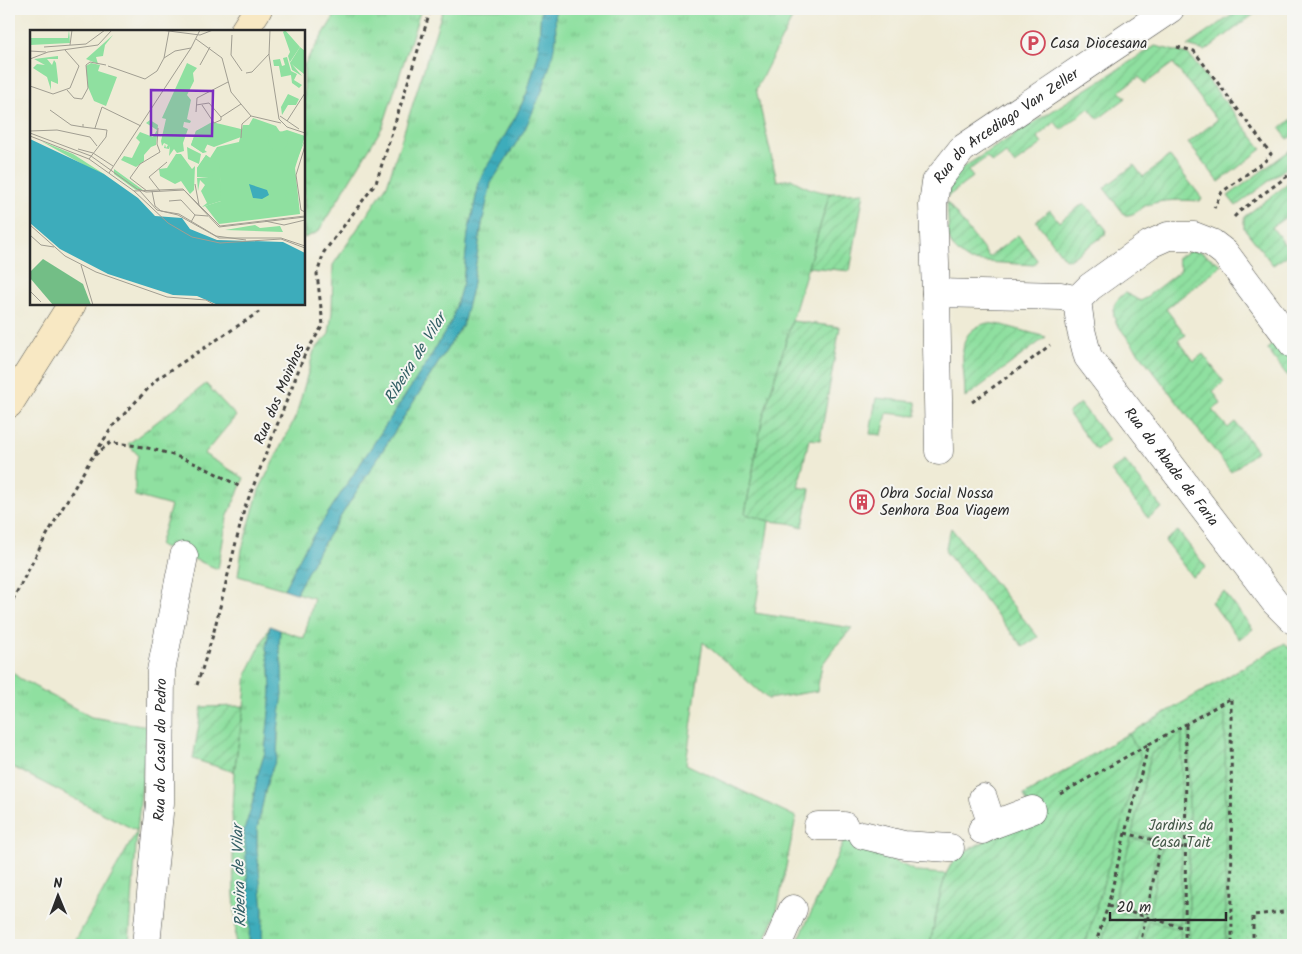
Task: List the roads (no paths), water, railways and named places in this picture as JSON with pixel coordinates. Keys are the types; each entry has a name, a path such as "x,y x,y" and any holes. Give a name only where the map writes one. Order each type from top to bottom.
{"main road":[{"path":"245,30 258,9"},
{"path":"9,404 71,305"}],"street":[{"name":"Rua do Arcediago Van Zeller","path":"939,451 934,205 936,182 962,149 1170,9"},
{"path":"936,293 1060,296 1077,300 1090,287 1150,244 1168,236 1194,236 1212,243 1225,253 1293,344"},
{"name":"Rua do Abade de Faria","path":"1077,300 1081,330 1088,357 1274,602 1293,620"},
{"name":"Rua do Casal do Pedro","path":"146,945 160,802 161,671 184,556"},
{"path":"983,798 987,827 1032,810"},
{"path":"842,829 904,845 950,848"},
{"path":"777,945 793,909"}],"water":[{"path":"541,9 555,9 556,38 551,62 542,91 525,129 491,183 482,224 472,288 463,324 318,552 296,593 284,589 305,548 428,361 452,320 463,282 468,234 480,179 527,93 538,55"},
{"path":"270,626 280,630 279,645 283,694 278,730 277,757 268,779 257,829 257,850 263,910 262,945 249,945 250,912 244,831 265,752 271,692 270,669 266,648"}],"place":[{"name":"Casa Diocesana","path":"1033,43"},
{"name":"Obra Social Nossa Senhora Boa Viagem","path":"862,502"}],"water label":[{"name":"Ribeira de Vilar","path":"414,358"},
{"name":"Ribeira de Vilar","path":"238,876"}],"park label":[{"name":"Jardins da Casa Tait","path":"1181,834"}]}
